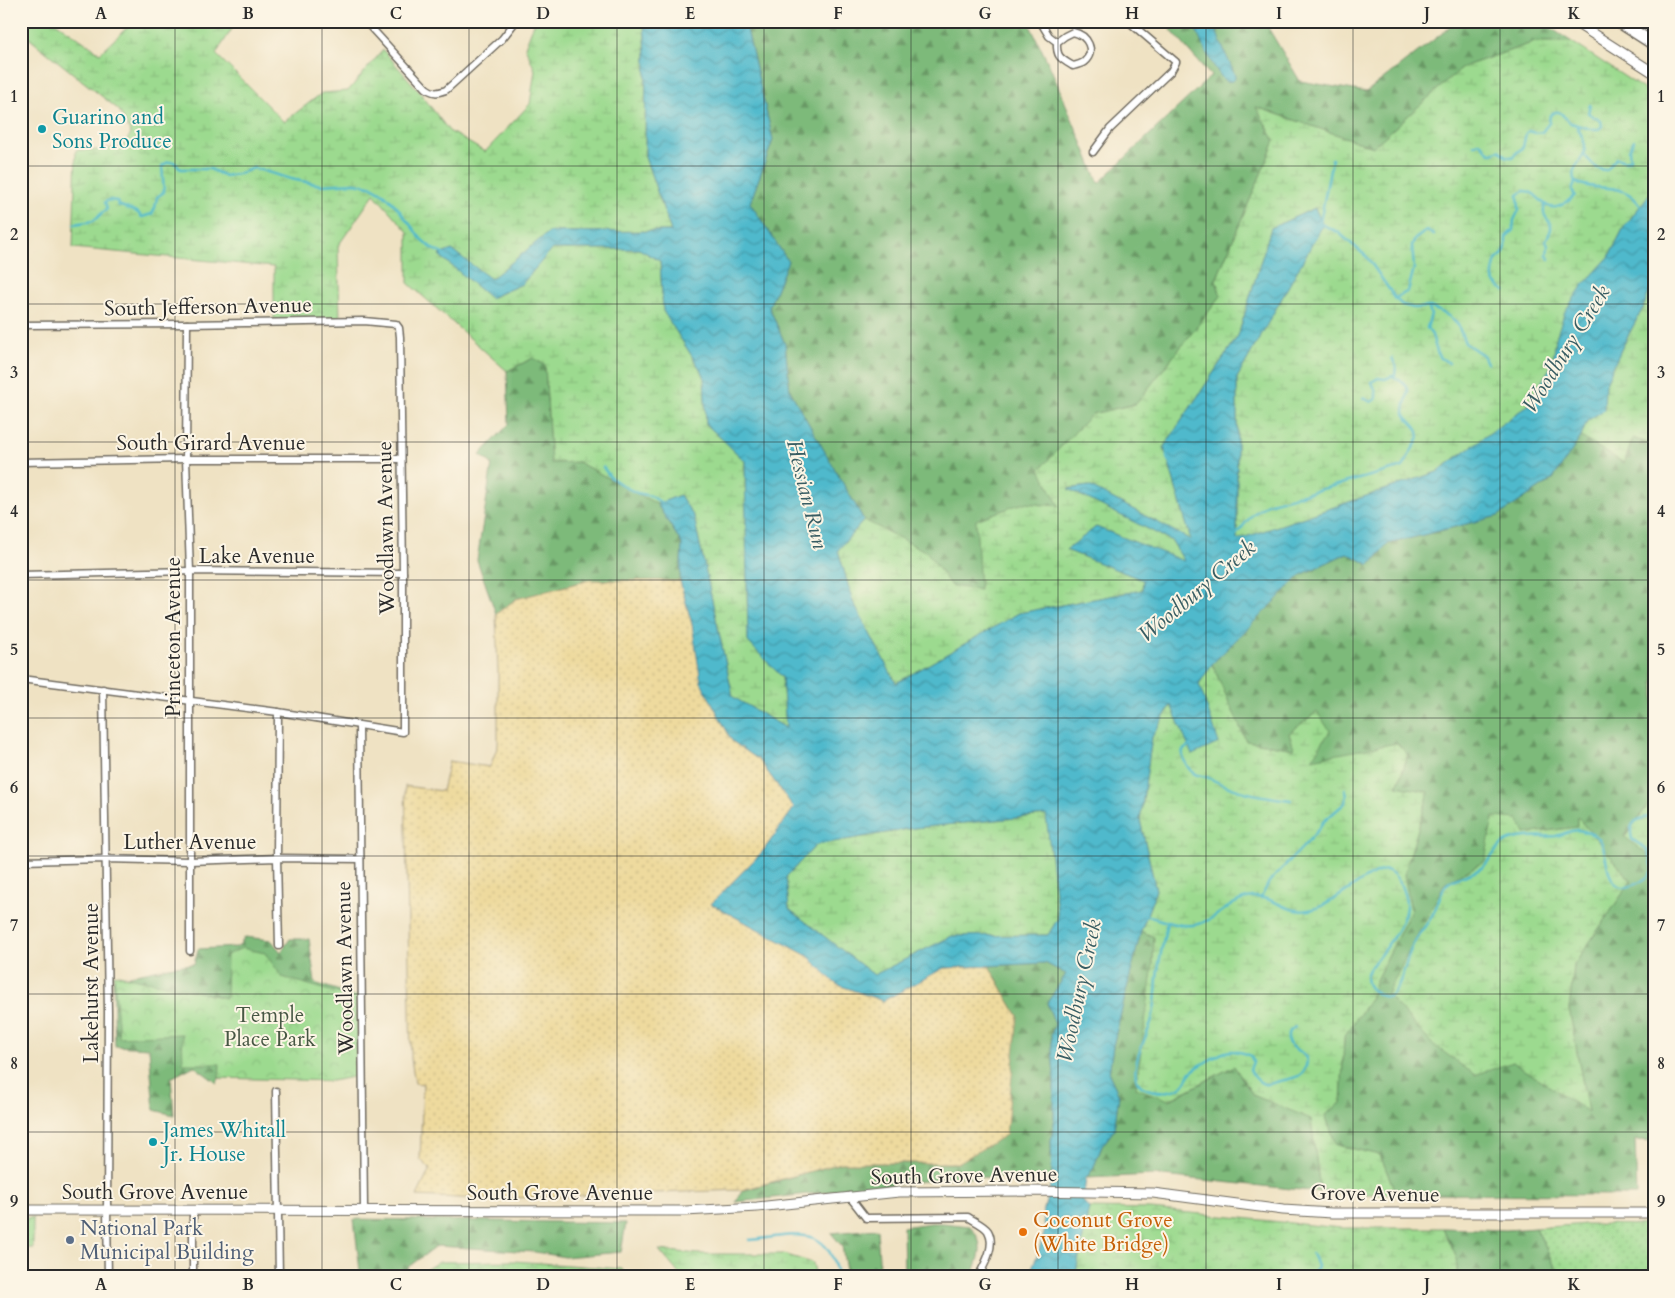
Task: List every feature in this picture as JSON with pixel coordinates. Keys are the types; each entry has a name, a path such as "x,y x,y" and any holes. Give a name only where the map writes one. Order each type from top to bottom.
{"highway":[{"path":"1618,21 1654,44"},
{"path":"1641,21 1654,29"}],"main road":[{"path":"1573,21 1654,72"},
{"name":"South Grove Avenue","path":"21,1210 685,1211 757,1208 849,1196 899,1192 1098,1192"},
{"name":"Grove Avenue","path":"1098,1192 1153,1193 1283,1210 1332,1213 1654,1213"}],"street":[{"path":"365,21 424,87 432,93 446,90 502,39 516,21"},
{"path":"1040,21 1050,36 1057,42"},
{"path":"1093,152 1110,129 1171,71 1176,62 1128,21"},
{"path":"1074,32 1080,33 1087,40 1091,49 1089,56 1083,63 1073,66 1062,60 1056,52 1057,42 1074,32"},
{"name":"South Jefferson Avenue","path":"21,325 364,321 396,324"},
{"name":"Princeton Avenue","path":"187,324 186,459 190,571 190,951"},
{"name":"Woodlawn Avenue","path":"364,1210 359,726 404,732 400,337 399,328 396,324"},
{"name":"South Girard Avenue","path":"21,462 186,459 401,460"},
{"name":"Lake Avenue","path":"21,575 190,571 403,573"},
{"path":"21,679 278,712 359,726"},
{"name":"Lakehurst Avenue","path":"103,689 108,1013 108,1277"},
{"path":"278,712 277,858 279,946"},
{"name":"Luther Avenue","path":"21,861 360,859"},
{"path":"276,1091 279,1277"},
{"path":"849,1196 866,1218 968,1217 980,1224 988,1231 990,1242 989,1253 978,1277"},
{"path":"193,1210 193,1277"}],"green space":[{"path":"28,21 54,21 100,53 134,21 237,21 216,54 284,122 322,93 348,91 383,50 418,90 449,131 485,152 530,104 535,70 525,47 535,21 644,21 646,54 645,157 671,231 549,232 491,280 452,250 439,255 490,298 522,284 552,249 639,249 660,261 663,311 704,375 706,424 745,461 748,641 782,677 786,728 733,697 694,517 680,495 657,504 578,462 551,463 545,365 533,358 507,371 408,283 408,232 374,194 338,246 340,321 274,325 274,267 73,248 76,150 100,150 122,147 131,134 119,110 21,32 21,27"},
{"path":"745,21 1028,21 1051,69 1099,183 1211,76 1163,21 1264,21 1300,81 1366,92 1458,21 1540,21 1572,42 1535,42 1463,67 1373,147 1256,107 1275,141 1216,280 1221,296 1136,404 1092,414 1059,506 1023,503 980,590 951,586 926,552 864,520 790,391 785,344 769,307 788,261 750,203 773,140"},
{"path":"1535,42 1572,42 1654,96 1654,188 1624,227 1609,257 1583,285 1556,338 1553,363 1528,405 1437,472 1237,540 1237,378 1322,226 1315,208 1271,228 1238,336 1164,447 1191,540 1089,486 1069,489 1172,541 1185,562 1096,527 1066,550 1143,580 1142,590 1019,613 896,683 853,602 838,550 864,520 927,552 951,586 980,590 976,520 1023,503 1059,506 1040,469 1092,414 1136,404 1221,296 1216,280 1275,141 1256,107 1373,147 1463,67"},
{"path":"1654,280 1654,445 1633,438 1624,463 1581,437 1587,421 1604,410 1605,385 1624,343 1643,308"},
{"path":"533,358 545,365 551,463 578,462 657,504 682,544 680,581 589,580 516,599 496,614 477,560 492,464 480,455 509,424 507,371"},
{"path":"1581,436 1624,463 1633,438 1654,445 1654,797 1625,836 1654,860 1654,1141 1635,1140 1637,1195 1396,1194 1380,1155 1336,1145 1325,1115 1341,1103 1344,1037 1370,999 1375,982 1411,910 1404,875 1429,792 1397,786 1408,755 1311,759 1294,749 1246,741 1212,664 1301,575 1347,553 1370,565 1388,544 1498,516 1553,479","holes":["1577,817 1631,881 1574,965 1569,1009 1588,1111 1513,1062 1444,884 1485,861 1525,834 1577,827"]},
{"path":"1212,664 1246,741 1294,749 1289,733 1317,712 1330,731 1312,759 1397,743 1408,755 1397,786 1429,792 1404,875 1411,910 1375,982 1370,999 1344,1037 1341,1103 1325,1115 1336,1145 1380,1155 1396,1194 1360,1194 1320,1190 1311,1119 1253,1095 1234,1066 1169,1100 1136,1088 1153,964 1154,937 1141,931 1156,890 1140,820 1152,737 1171,705 1199,684"},
{"path":"1654,797 1654,860 1625,837"},
{"path":"1047,815 1058,918 1048,935 952,936 874,975 789,909 786,877 816,845 914,828"},
{"path":"1577,816 1631,881 1574,965 1569,1009 1588,1112 1513,1062 1475,1075 1430,1042 1387,994 1444,884 1485,861 1493,817 1518,819 1525,834 1577,827"},
{"path":"1141,931 1154,937 1153,964 1170,1100 1234,1066 1253,1095 1311,1118 1320,1190 1360,1194 1341,1194 1153,1175 1086,1178 1093,1169 1102,1146 1114,1130 1119,1095 1109,1074 1113,1046"},
{"name":"Temple Place Park","path":"245,937 271,940 281,952 290,939 309,939 315,983 346,993 344,1072 219,1078 217,1083 194,1066 171,1078 174,1115 154,1110 149,1048 115,1046 113,979 174,966 194,964 198,949 238,947"},
{"name":"Temple Place Park","path":"242,948 265,953 282,977 344,995 358,996 358,1076 332,1081 219,1078 220,1064 183,1064 182,1034 119,1037 114,974 226,998 227,955"},
{"path":"1045,963 1066,974 1047,1003 1055,1024 1051,1035 1054,1077 1054,1123 1051,1141 1052,1178 961,1177 736,1202 742,1191 841,1163 958,1163 1018,1016 989,966"},
{"path":"1089,1208 1151,1209 1341,1228 1443,1228 1457,1259 1457,1277 1075,1277"},
{"path":"21,1218 33,1218 33,1248 21,1248"},
{"path":"354,1219 626,1223 621,1252 565,1257 535,1252 437,1246 408,1267 405,1277 355,1277 360,1271"},
{"path":"931,1223 970,1226 980,1245 979,1257 972,1277 847,1277 842,1246 831,1233 877,1229 880,1274 904,1273 903,1227"},
{"path":"1586,1224 1654,1225 1654,1277 1560,1277 1536,1228"},
{"path":"1443,1228 1506,1230 1536,1228 1560,1277 1457,1277 1457,1259"},
{"path":"659,1250 698,1254 784,1254 813,1263 816,1277 679,1277 680,1275"},
{"path":"513,1261 622,1269 626,1277 419,1277 422,1272 438,1262"}],"sand":[{"path":"589,580 680,581 692,624 732,741 759,760 794,808 763,851 711,904 808,956 836,984 883,1001 943,968 989,966 1018,1016 1006,1135 958,1163 841,1163 742,1190 480,1199 417,1196 430,1169 420,1159 423,1084 415,1083 411,1059 405,786 442,791 449,761 490,767 498,745 496,614 516,599"}],"water":[{"path":"644,21 745,21 773,140 750,203 788,261 769,307 785,344 790,391 864,520 838,550 853,602 896,683 1019,613 1142,590 1143,580 1066,550 1096,527 1184,561 1172,541 1068,489 1089,486 1191,540 1164,447 1238,336 1271,228 1315,208 1323,225 1237,378 1237,540 1437,472 1528,405 1553,363 1556,338 1565,311 1583,285 1609,257 1624,227 1654,188 1654,280 1643,308 1624,343 1605,385 1604,410 1587,421 1581,437 1553,479 1498,516 1388,544 1370,565 1347,553 1301,575 1212,664 1199,684 1219,743 1192,755 1171,705 1152,737 1140,820 1156,890 1141,931 1113,1046 1109,1074 1119,1095 1114,1130 1102,1146 1093,1169 1086,1178 1083,1201 1089,1208 1075,1277 1028,1277 1045,1230 1043,1213 1052,1178 1051,1141 1054,1123 1054,1077 1051,1035 1055,1024 1047,1003 1066,974 1045,963 944,968 883,1001 836,984 808,956 711,904 763,851 794,808 759,760 732,741 701,682 692,624 680,581 682,544 657,504 680,495 694,517 733,697 786,728 782,677 748,642 745,461 706,424 704,375 663,311 660,261 639,249 552,249 522,284 490,298 439,255 452,250 491,279 549,232 671,231 645,157 646,54","holes":["1046,815 1058,918 1048,935 952,936 874,975 789,909 786,877 816,845 914,828"]},
{"path":"1193,21 1214,21 1235,79 1226,82 1221,76 1206,53"}],"waterway":[{"path":"1474,145 1479,142 1489,153 1499,150 1507,157 1512,157 1523,147 1526,133 1529,131 1542,132 1549,123 1550,115 1557,112 1561,113 1570,123 1598,130 1602,126 1601,121 1588,113 1590,105"},
{"path":"1505,291 1494,281 1493,271 1496,260 1504,253 1506,237 1513,230 1514,220 1519,210 1518,195 1524,191 1530,192 1547,206 1552,207 1558,207 1575,195 1572,191 1575,182 1573,172 1582,158 1585,149 1584,140 1577,126"},
{"path":"1584,155 1596,168 1607,170 1616,158 1625,161 1630,159 1629,150 1634,140"},
{"path":"1320,223 1332,159"},
{"path":"74,224 93,221 107,209 105,202 109,200 117,201 118,205 137,212 142,217 152,214 157,197 164,192 162,166 168,162 174,162 181,169 210,169 225,176 238,174 254,168 291,179 321,185 355,183 370,186 384,194 396,206 422,240 433,249 445,255"},
{"path":"1575,182 1593,187 1611,188 1627,193 1642,208"},
{"path":"1545,205 1544,213 1551,225 1546,241 1548,246 1547,255 1550,259"},
{"path":"1321,224 1338,232 1367,257 1395,298 1402,305 1414,308 1430,307 1449,316 1458,325 1465,343 1483,355 1487,363"},
{"path":"1396,298 1408,291 1414,268 1412,245 1415,239 1426,231 1434,234"},
{"path":"1428,307 1431,314 1427,328 1432,335 1437,352 1441,358 1449,363"},
{"path":"1363,398 1371,402 1376,399 1376,392 1372,382 1378,378 1385,379 1395,375 1396,366 1392,358"},
{"name":"Woodbury Creek","path":"1236,535 1252,515 1267,504 1403,467 1418,441 1419,435 1404,413 1408,389 1406,385 1393,376"},
{"path":"1167,452 1170,464"},
{"path":"603,467 610,477 625,487 637,493 651,496 662,503"},
{"path":"1191,745 1183,750 1183,757 1191,771 1197,775 1208,777 1239,790 1291,800"},
{"path":"1261,898 1269,882 1302,848 1323,822 1345,803 1347,794 1345,789"},
{"path":"1144,915 1174,924 1193,925 1209,920 1239,901 1255,897 1271,900 1291,909 1307,910 1317,908 1372,875 1387,870 1400,882 1406,902 1405,913 1400,926 1369,969 1366,979 1369,987 1375,993 1388,997 1393,994 1400,982 1412,947 1434,912 1445,886 1455,879 1480,869 1504,843 1519,838 1556,836 1575,830 1589,833 1596,836 1600,841 1614,883 1621,887 1628,887 1649,876 1652,870 1650,856 1642,845 1632,839 1631,828 1636,821 1654,816"},
{"path":"1167,921 1153,1014 1135,1069 1137,1079 1142,1087 1160,1092 1171,1091 1181,1087 1190,1073 1196,1069 1218,1055 1232,1051 1251,1056 1253,1062 1250,1069 1257,1080 1264,1084 1294,1078 1304,1071 1307,1061 1304,1055 1288,1042 1288,1033 1295,1027"},
{"path":"749,1240 793,1235 817,1239 826,1247 833,1259 837,1277"},
{"path":"1312,1254 1317,1265 1313,1277"}],"place":[{"name":"Guarino and Sons Produce","path":"42,129"},
{"name":"James Whitall Jr. House","path":"153,1142"},
{"name":"Coconut Grove (White Bridge)","path":"1023,1232"},
{"name":"National Park Municipal Building","path":"70,1240"}],"water label":[{"name":"Hessian Run","path":"807,494"}]}
